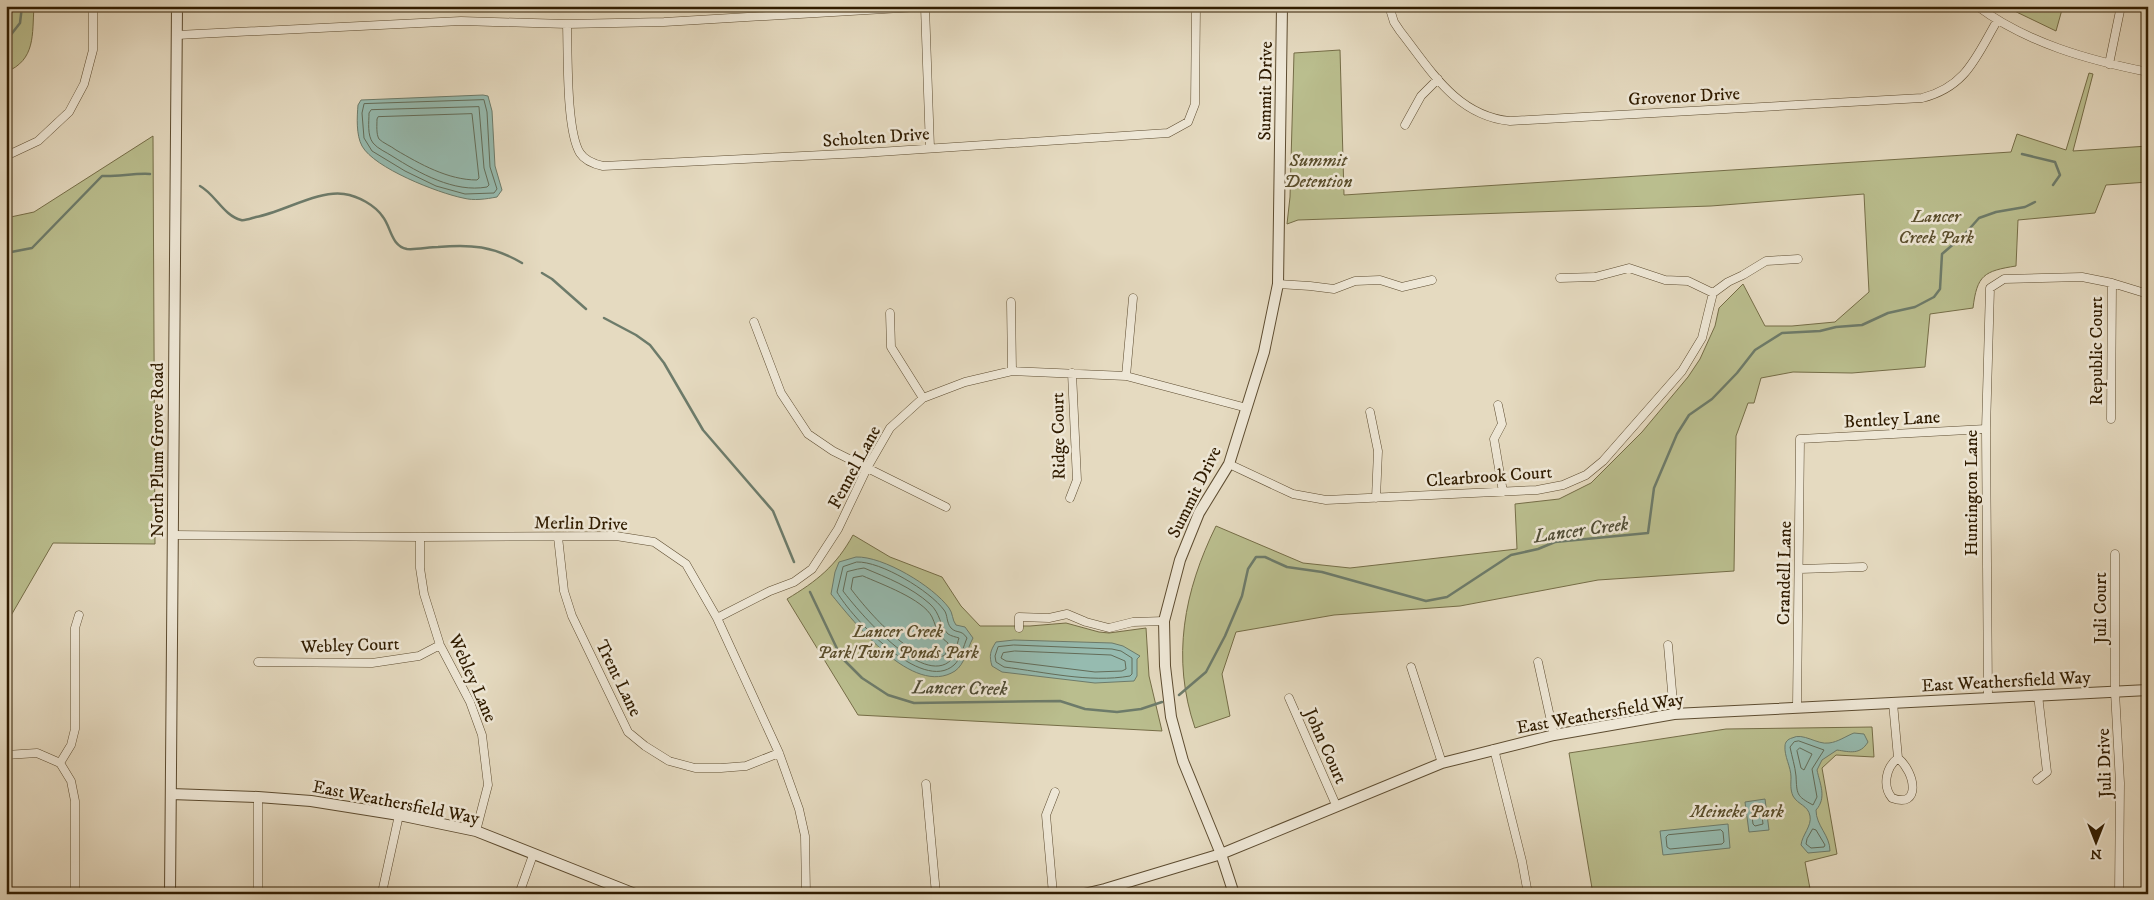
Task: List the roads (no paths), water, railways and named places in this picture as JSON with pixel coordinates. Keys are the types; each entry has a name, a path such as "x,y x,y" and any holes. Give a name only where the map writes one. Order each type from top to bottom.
{"street":[{"path":"6,156 38,141 69,112 84,84 93,50 93,6"},
{"name":"North Plum Grove Road","path":"170,894 177,6"},
{"path":"177,35 461,20 567,24 664,22 935,6"},
{"name":"Scholten Drive","path":"567,24 572,127 581,154 596,165 603,166 1156,135 1173,131 1188,122 1195,104 1196,6"},
{"name":"Summit Drive","path":"1234,894 1221,854 1183,761 1171,717 1165,666 1164,621 1180,560 1199,513 1229,464 1264,352 1278,284 1282,6"},
{"name":"Grovenor Drive","path":"1389,6 1397,26 1438,79 1470,110 1489,117 1510,121 1904,100 1932,96 1950,88 1962,78 1997,21"},
{"path":"1977,6 1997,21 2060,49 2109,64 2148,72"},
{"path":"2109,64 2121,6"},
{"path":"926,7 930,148"},
{"path":"1405,125 1421,96 1438,79"},
{"path":"1560,278 1595,277 1629,268 1665,280 1688,281 1713,293 1728,282 1766,261 1798,259"},
{"name":"Huntington Lane","path":"1988,698 1986,429 1990,288 2004,279 2082,277 2112,283"},
{"path":"1278,284 1334,289 1356,281 1380,280 1402,287 1432,280"},
{"path":"2112,283 2148,294"},
{"name":"Republic Court","path":"2111,419 2112,283"},
{"name":"Clearbrook Court","path":"1229,464 1293,494 1326,500 1537,490 1563,485 1586,474 1603,461 1682,371 1702,338 1713,293"},
{"path":"1126,376 1133,298"},
{"path":"1010,302 1012,371"},
{"path":"890,313 891,347 923,398"},
{"path":"754,322 781,393 808,434 833,452 946,507"},
{"name":"Fennel Lane","path":"717,618 770,591 794,582 812,568 838,529 867,468 890,428 923,398 965,382 1012,371 1072,372 1126,376 1247,408"},
{"name":"Ridge Court","path":"1070,498 1077,480 1072,372"},
{"path":"1498,404 1502,424 1494,439 1503,492"},
{"path":"1370,412 1378,451 1376,498"},
{"name":"Bentley Lane","path":"1800,439 1986,429"},
{"name":"Crandell Lane","path":"1798,707 1800,439"},
{"name":"Merlin Drive","path":"173,535 616,536 654,542 686,564 717,618 779,753 799,809 805,836 806,894"},
{"name":"Webley Lane","path":"420,537 420,568 424,594 440,645 470,702 482,735 488,785 476,831"},
{"name":"Trent Lane","path":"558,537 564,591 572,616 628,732 645,746 669,761 695,768 746,766 779,753"},
{"name":"Juli Court","path":"2115,554 2115,692"},
{"path":"1800,569 1863,567"},
{"path":"1019,628 1019,617 1048,618 1067,614 1086,622 1109,628 1133,622 1164,621"},
{"path":"60,762 71,745 75,728 75,628 79,615"},
{"name":"Webley Court","path":"258,662 372,663 419,656 440,645"},
{"path":"1668,645 1674,714"},
{"path":"1538,662 1554,734"},
{"path":"1411,667 1442,763"},
{"name":"East Weathersfield Way","path":"1084,894 1106,892 1221,854 1336,805 1442,763 1554,734 1674,714 2148,690"},
{"name":"Juli Drive","path":"2115,692 2120,783 2119,894"},
{"path":"2036,780 2047,772 2038,696"},
{"name":"John Court","path":"1289,698 1336,805"},
{"path":"1893,703 1898,758 1909,770 1914,787 1908,797 1903,800 1892,798 1887,784 1887,773 1890,764 1898,758"},
{"path":"1494,749 1522,861 1528,894"},
{"path":"6,756 37,753 60,762 71,781 75,801 75,894"},
{"path":"926,784 936,894"},
{"path":"1053,894 1046,815 1055,792"},
{"name":"East Weathersfield Way","path":"171,794 312,801 399,815 476,831 635,894"},
{"path":"258,797 258,894"},
{"path":"383,888 399,815"},
{"path":"519,894 533,855"}],"water":[{"path":"488,96 492,111 495,166 502,190 497,197 467,199 423,185 379,163 360,142 357,115 358,105 361,100"},
{"path":"856,557 880,561 893,567 920,582 942,599 950,610 956,625 965,627 973,638 964,660 955,671 939,677 921,674 903,666 869,638 854,622 831,594 839,562"},
{"path":"1014,640 1112,643 1123,646 1140,656 1137,659 1137,676 1134,681 1095,683 1002,672 992,666 991,651 996,642"},
{"path":"1854,733 1864,734 1868,742 1862,749 1854,752 1837,750 1822,760 1817,770 1822,796 1816,810 1818,821 1828,840 1830,851 1808,853 1801,845 1810,823 1810,816 1809,812 1795,799 1792,793 1791,773 1785,750 1786,743 1791,738 1805,737 1829,743"},
{"path":"1765,799 1769,830 1749,832 1745,802"},
{"path":"1728,824 1730,848 1663,855 1660,831"}],"waterway":[{"path":"6,41 20,23 22,6"},
{"path":"2022,154 2055,162 2060,175 2053,185"},
{"path":"6,253 32,248 102,176 150,174"},
{"path":"200,186 235,218 243,220 323,195 349,195 366,202 376,209 386,221 394,240 407,249 471,246 501,253 522,263"},
{"name":"Lancer Creek","path":"1179,695 1206,672 1225,636 1242,596 1248,569 1256,557 1265,557 1287,567 1322,572 1426,601 1447,597 1511,555 1538,549 1555,542 1648,533 1654,488 1677,434 1689,415 1712,399 1737,373 1755,350 1782,333 1820,331 1836,327 1862,325 1888,313 1915,307 1934,297 1940,289 1942,254 1964,235 1979,218 1996,212 2025,207 2035,202"},
{"path":"542,273 552,279 586,309"},
{"path":"604,318 636,335 650,345 664,363 703,430 773,511 794,562"},
{"name":"Lancer Creek","path":"810,592 841,657 862,678 888,695 914,703 1060,701 1085,709 1117,712 1141,709 1162,702"}],"park label":[{"name":"Summit Detention","path":"1318,170"},
{"name":"Lancer Creek Park","path":"1936,226"},
{"name":"Lancer Creek Park/Twin Ponds Park","path":"898,641"},
{"name":"Meineke Park","path":"1737,811"}]}
